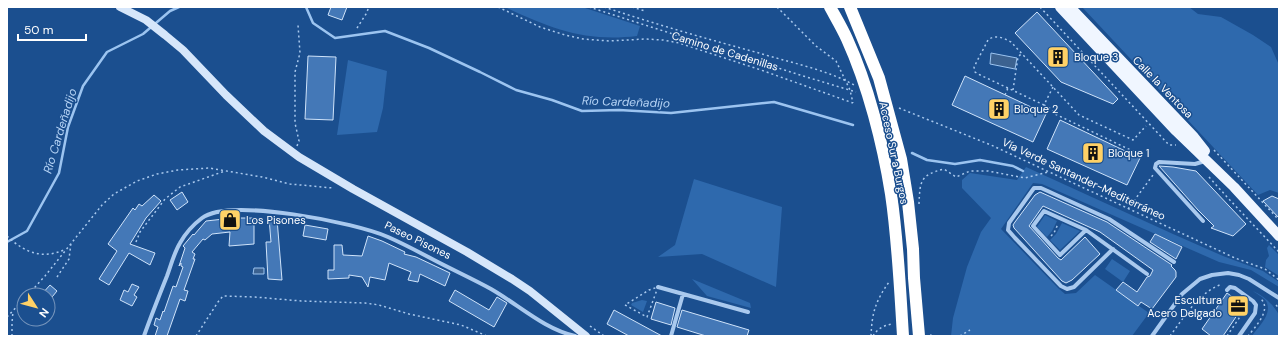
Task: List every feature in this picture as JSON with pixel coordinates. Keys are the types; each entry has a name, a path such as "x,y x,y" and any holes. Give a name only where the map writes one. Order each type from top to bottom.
{"highway":[{"name":"Acceso Sur a Burgos","path":"830,7 847,40 862,76 877,128 893,207 903,336"},
{"name":"Acceso Sur a Burgos","path":"850,7 880,78 901,159 908,202 913,249 914,278 924,335"}],"main road":[{"path":"120,7 146,20 183,50 226,95 264,131 295,154 353,189 512,279 530,291 586,336"},
{"name":"Calle la Ventosa","path":"1060,7 1176,131 1234,187 1279,236"},
{"name":"Calle la Ventosa","path":"1070,7 1194,137 1234,187"}],"street":[{"path":"1203,221 1156,171 1155,166 1159,162 1195,164 1207,160"},
{"path":"1113,249 1074,287 1067,289 1061,286 1015,238 1008,230 1009,223 1034,188 1040,188 1110,219 1174,262"},
{"name":"Paseo Pisones","path":"144,336 180,242 202,217 213,212 242,210 270,211 348,224 388,237 490,288 564,334 575,336"},
{"path":"1086,230 1060,255 1032,226 1044,211 1061,218 1086,230 1147,274"},
{"path":"1152,336 1182,294 1200,279 1212,275 1228,273 1239,275 1249,279 1279,298"},
{"path":"658,287 748,312"},
{"path":"1227,290 1230,287 1235,288 1253,301 1256,306 1255,313 1239,336"},
{"path":"671,336 683,294"}],"path":[{"path":"357,28 369,7"},
{"name":"Camino de Cadenillas","path":"498,7 540,26 583,39 608,41 645,39 679,43 761,70 853,103 850,90"},
{"path":"589,7 857,92"},
{"path":"604,7 688,34 800,65 847,81 859,88"},
{"path":"632,7 645,11"},
{"path":"777,7 816,46 836,61 847,81 850,90"},
{"path":"1040,7 1169,145 1180,145"},
{"path":"295,154 299,141 295,123 295,72 300,53 298,25"},
{"path":"1141,155 1054,114 1051,109 1044,105 978,74 975,72 974,67 988,40 994,36 1008,41 1079,116 1133,140 1146,126"},
{"path":"1013,90 1018,58 1021,54"},
{"path":"1044,105 1053,87"},
{"path":"1005,95 1008,88"},
{"name":"Vía Verde Santander-Mediterráneo","path":"899,108 991,144 1235,258 1266,269 1279,280"},
{"path":"35,287 102,205 114,194 137,181 157,174 196,168 227,171 290,184 333,188"},
{"path":"136,242 140,232 165,199 180,187 227,171"},
{"path":"956,177 970,171 988,172 1025,178 1049,172"},
{"path":"1128,209 1156,171"},
{"path":"1206,174 1279,252"},
{"path":"1262,202 1279,220"},
{"path":"1046,241 1054,233 1061,218"},
{"path":"7,236 14,243 29,251 47,255 57,253 68,248"},
{"path":"57,277 69,259 71,243"},
{"path":"872,336 872,318 874,309 883,291 892,278"},
{"path":"1170,336 1205,293 1213,288 1225,284"},
{"path":"658,287 647,317 625,304 649,290 658,287"},
{"path":"196,336 223,296 242,296 379,305 409,314 461,325 487,336"},
{"path":"1227,336 1248,307 1248,304"},
{"path":"7,317 16,308"},
{"path":"12,336 13,311"},
{"path":"872,336 883,326 892,324"},
{"path":"590,326 604,336"},
{"path":"960,336 970,330"},
{"path":"924,335 935,336"}],"shaded area":[{"path":"507,7 582,7 640,26 637,36 602,37 585,35 554,28"},
{"path":"1082,7 1189,7 1198,14 1221,17 1271,47 1279,65 1279,193 1270,190 1258,195"},
{"path":"991,53 1017,58 1015,69 990,64"},
{"path":"348,60 387,71 383,108 377,132 337,135"},
{"path":"1026,167 1223,256 1263,271 1279,282 1279,287 1251,270 1219,262 1042,184 1033,183 1001,229 1065,294 1076,293 1095,275 1149,313 1132,336 951,336 953,318 967,267 981,232 991,218 962,188 962,180 970,173 1017,180"},
{"path":"694,179 782,207 776,287 702,254 658,257 675,245"},
{"path":"1045,215 1057,221 1047,237 1037,227"},
{"path":"1062,223 1080,231 1060,250 1050,240 1056,234"},
{"path":"1269,245 1279,255 1279,276 1265,267 1266,260 1269,256 1267,248"},
{"path":"1112,259 1130,271 1123,282 1105,269"},
{"path":"254,268 264,268 264,274 253,274"},
{"path":"692,279 750,303 751,308 707,296"},
{"path":"1253,291 1268,301 1279,315 1278,336 1252,336 1264,320 1268,311 1266,301"},
{"path":"642,300 647,301 643,312 631,305 632,303"}],"building":[{"path":"331,7 347,7 342,20 328,15"},
{"name":"Bloque 3","path":"1037,12 1118,99 1113,104 1061,82 1015,33"},
{"path":"308,56 336,57 333,120 305,119"},
{"name":"Bloque 2","path":"965,76 1046,114 1033,142 952,105"},
{"name":"Bloque 1","path":"1060,120 1140,158 1127,185 1047,149"},
{"path":"1159,166 1196,171 1246,224 1233,236 1211,228 1214,226"},
{"path":"182,192 188,202 177,210 170,200"},
{"path":"1040,192 1107,222 1172,265 1171,266 1176,272 1176,277 1152,309 1141,302 1138,306 1116,290 1123,282 1137,292 1153,270 1100,232 1043,206 1029,226 1058,258 1061,260 1085,237 1100,254 1072,280 1066,283 1062,281 1014,228 1013,225 1035,195"},
{"path":"154,195 161,201 146,218 130,244 155,253 150,265 129,253 109,285 99,279 117,251 108,244 133,208 135,210 139,204 142,206"},
{"path":"1272,196 1279,199 1279,218 1263,201"},
{"path":"233,218 254,218 254,244 229,246 230,232 212,234 205,240 203,239 192,252 195,254 193,259 195,259 184,290 188,291 185,301 180,299 167,336 155,336 158,327 154,325 156,318 160,320 173,286 176,287 183,267 181,266 181,263 179,266 185,248 183,246 206,221"},
{"path":"269,218 277,219 282,280 268,279 266,242 271,242"},
{"path":"305,225 328,229 326,240 303,236"},
{"path":"1155,234 1182,247 1176,259 1150,242"},
{"path":"368,236 405,252 404,254 416,257 450,273 445,286 420,274 418,282 408,280 411,272 389,263 385,280 370,277 368,287 362,277 349,275 349,278 328,279 328,270 334,270 334,245 342,245 343,255 362,256"},
{"path":"132,284 139,287 134,295 137,297 132,306 120,300 124,290 128,292"},
{"path":"455,290 489,310 497,297 507,303 494,327 449,301"},
{"path":"1227,293 1244,305 1223,336 1211,336 1202,329"},
{"path":"656,302 675,308 671,325 651,319"},
{"path":"614,310 662,336 629,336 607,324"},
{"path":"682,310 749,330 747,336 706,336 677,327"}],"waterway":[{"name":"Río Cardeñadijo","path":"7,242 27,231 59,173 68,127 83,86 107,52 143,34 170,11 179,7"},
{"name":"Río Cardeñadijo","path":"306,7 313,23 335,38 385,31 429,48 516,90 552,100 582,111 619,110 671,113 774,102 853,125"},
{"name":"Río Cardeñadijo","path":"912,153 927,160 955,164 980,160 1013,166 1023,171"}],"place":[{"name":"Bloque 3","path":"1058,57"},
{"name":"Bloque 2","path":"999,109"},
{"name":"Bloque 1","path":"1093,153"},
{"name":"Los Pisones","path":"230,220"},
{"name":"Escultura Acero Delgado","path":"1238,306"}]}
